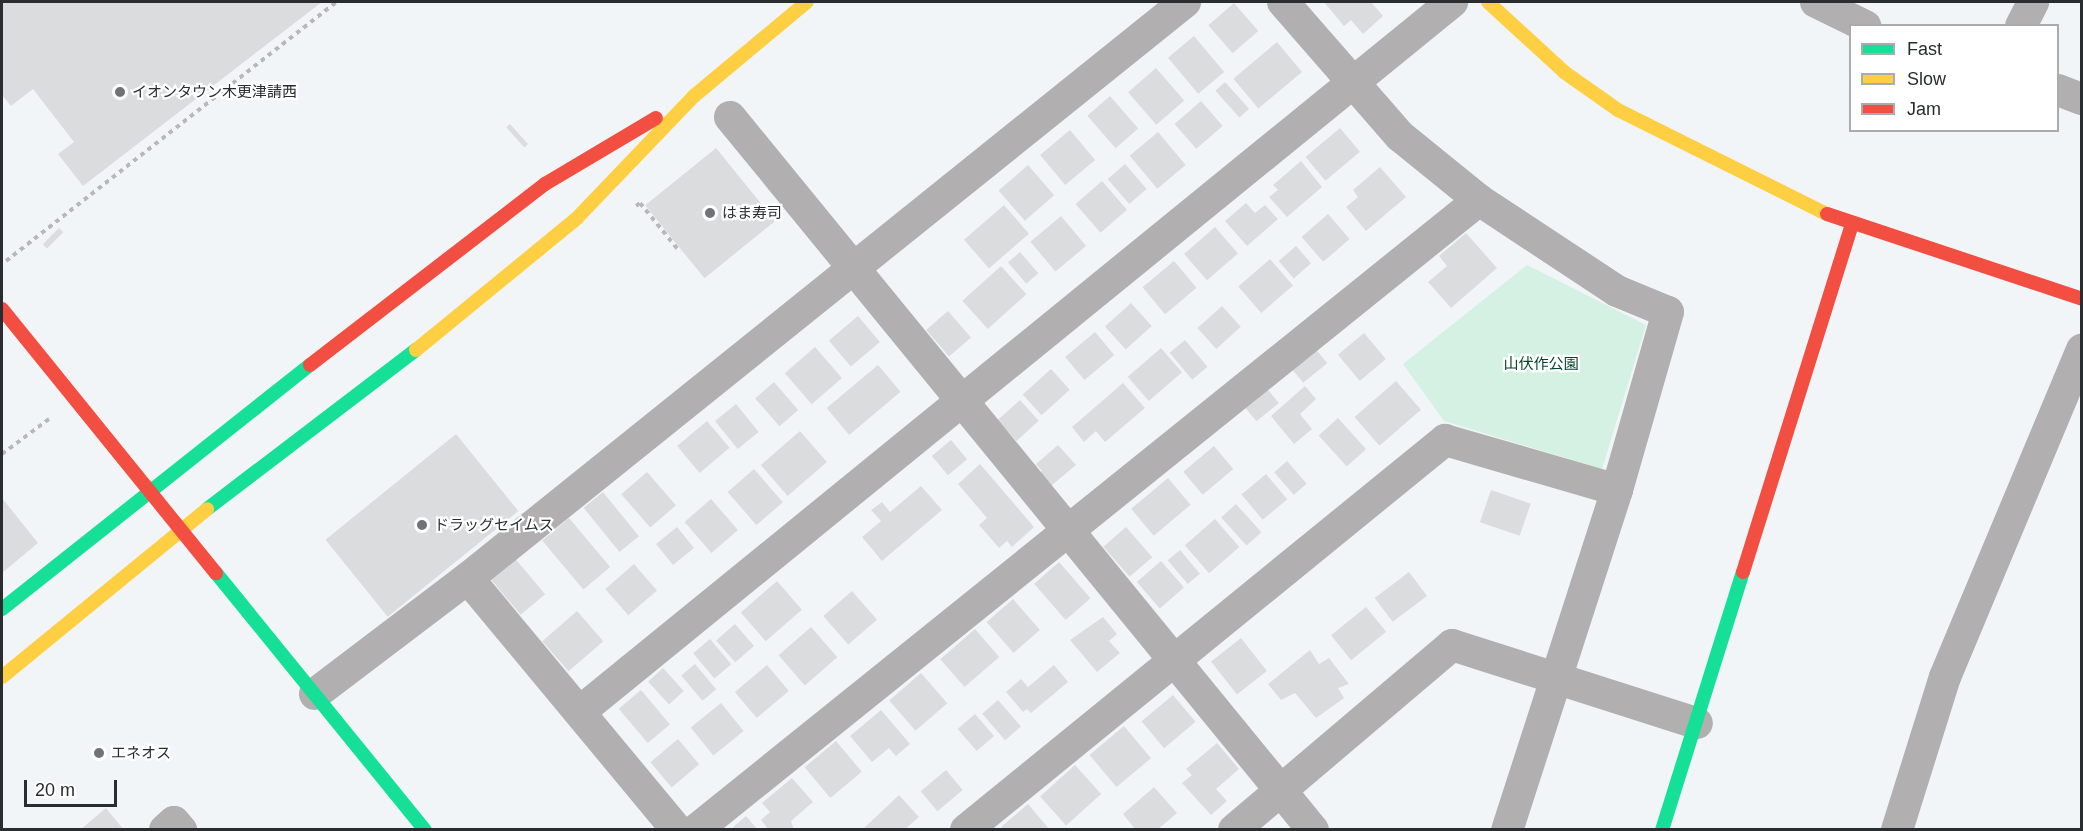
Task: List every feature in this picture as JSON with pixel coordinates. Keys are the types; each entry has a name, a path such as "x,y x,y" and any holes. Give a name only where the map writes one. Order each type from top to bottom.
{"street":[{"path":"2,677 180,529 440,330 577,218 694,96 807,2"},
{"path":"315,694 468,578 856,271 1185,2"},
{"path":"1283,2 1351,83 1400,136 1479,200 1617,291 1668,312 1617,490 1507,830"},
{"path":"582,710 1452,2"},
{"path":"1488,2 1564,72 1618,110 1743,176 1852,225 2082,299"},
{"path":"1816,2 1861,24"},
{"path":"2022,24 2033,2"},
{"path":"2059,90 2082,99"},
{"path":"2,609 148,489 545,184 694,96"},
{"path":"730,117 1313,830"},
{"path":"696,830 1070,532 1479,200"},
{"path":"1662,830 1852,225"},
{"path":"2,309 425,830"},
{"path":"1898,830 1945,677 2082,350"},
{"path":"966,830 1445,440 1617,490"},
{"path":"468,578 582,710 677,830"},
{"path":"1234,830 1452,645 1697,723"},
{"path":"165,830 174,822 181,830"}],"path":[{"path":"6,261 336,2"},
{"path":"651,219 680,252"},
{"path":"2,454 52,417"}],"green space":[{"name":"山伏作公園","path":"1527,265 1646,325 1602,469 1444,421 1403,364"}],"building":[{"name":"イオンタウン木更津請西","path":"2,2 322,2 83,186 58,154 74,142 33,89 11,106 2,95"},
{"path":"1324,2 1371,2 1383,16 1363,34 1351,20 1344,26"},
{"path":"1234,3 1258,31 1233,53 1208,25"},
{"path":"1194,36 1224,72 1198,94 1168,58"},
{"path":"1277,42 1302,72 1258,109 1233,79"},
{"path":"1156,68 1184,100 1156,125 1128,92"},
{"path":"1225,82 1249,109 1239,117 1215,91"},
{"path":"1110,96 1138,128 1116,148 1087,116"},
{"path":"1201,101 1223,126 1196,149 1175,124"},
{"path":"510,124 528,144 524,147 506,127"},
{"path":"1340,128 1360,152 1325,181 1306,157"},
{"path":"1070,130 1095,160 1065,185 1040,155"},
{"path":"1158,132 1186,165 1157,189 1130,156"},
{"name":"はま寿司","path":"716,148 775,221 704,278 645,205"},
{"path":"1301,161 1322,187 1287,217 1269,197 1278,190 1273,185"},
{"path":"1125,164 1147,189 1129,204 1108,179"},
{"path":"1028,165 1054,195 1025,221 999,191"},
{"path":"1380,167 1406,197 1366,231 1346,207 1358,197 1353,190"},
{"path":"1102,181 1127,210 1101,233 1076,204"},
{"path":"1246,203 1255,213 1265,205 1278,219 1247,246 1225,221"},
{"path":"1004,205 1029,234 989,268 964,240"},
{"path":"1328,214 1350,239 1323,262 1302,237"},
{"path":"1061,216 1086,246 1055,272 1030,242"},
{"path":"1215,227 1238,253 1207,280 1184,254"},
{"path":"59,228 63,232 47,249 43,244"},
{"path":"1466,233 1497,268 1451,308 1428,282 1447,266 1439,256"},
{"path":"1296,246 1311,263 1294,278 1279,261"},
{"path":"1020,252 1038,273 1026,284 1008,262"},
{"path":"1270,259 1293,285 1261,313 1238,287"},
{"path":"1174,261 1196,288 1165,314 1143,287"},
{"path":"1001,266 1026,294 988,329 962,301"},
{"path":"1131,303 1152,326 1126,349 1105,326"},
{"path":"1222,306 1241,327 1216,349 1197,328"},
{"path":"948,311 971,337 949,356 926,330"},
{"path":"858,316 880,342 851,366 829,340"},
{"path":"1095,332 1114,355 1084,380 1065,357"},
{"path":"1364,333 1386,359 1360,381 1338,355"},
{"path":"1185,340 1207,367 1192,380 1170,353"},
{"path":"815,347 842,378 812,404 785,373"},
{"path":"1314,347 1327,363 1303,383 1290,367"},
{"path":"1161,348 1182,372 1149,401 1128,377"},
{"path":"878,365 900,392 849,435 827,408"},
{"path":"1051,369 1070,390 1041,415 1023,394"},
{"path":"1396,381 1421,410 1379,446 1354,417"},
{"path":"774,382 798,410 779,426 755,398"},
{"path":"1123,383 1145,408 1105,442 1096,431 1084,442 1072,427"},
{"path":"1265,386 1279,403 1256,421 1242,404"},
{"path":"1305,386 1316,399 1300,414 1312,429 1294,444 1271,416"},
{"path":"1020,400 1039,421 1016,441 998,420"},
{"path":"736,404 759,432 738,449 715,421"},
{"path":"1338,418 1366,449 1347,467 1319,435"},
{"path":"707,421 729,448 700,473 677,446"},
{"path":"800,431 827,462 788,496 761,465"},
{"name":"ドラッグセイムス","path":"456,434 518,511 388,617 325,540"},
{"path":"951,440 967,459 948,475 932,456"},
{"path":"1058,445 1076,465 1046,490 1034,477 1042,471 1036,464"},
{"path":"1214,446 1233,469 1203,495 1183,472"},
{"path":"1287,461 1307,484 1294,495 1274,472"},
{"path":"980,464 1034,527 1012,547 1007,541 999,548 979,525 987,518 958,484"},
{"path":"754,469 783,502 756,525 728,492"},
{"path":"647,472 676,505 650,528 621,494"},
{"path":"1266,474 1287,499 1263,520 1241,495"},
{"path":"1168,478 1190,505 1154,536 1131,509"},
{"path":"921,486 942,510 882,561 862,537 881,521 871,510 882,502 890,512"},
{"path":"1491,490 1531,504 1520,536 1480,522"},
{"path":"603,492 639,536 619,552 584,508"},
{"path":"2,498 38,543 2,573"},
{"path":"711,499 738,530 711,553 685,522"},
{"path":"1236,504 1261,532 1247,546 1221,517"},
{"path":"569,518 610,567 583,590 542,540"},
{"path":"1215,519 1239,547 1209,573 1185,545"},
{"path":"677,527 694,548 673,565 656,544"},
{"path":"1126,527 1152,557 1130,577 1103,547"},
{"path":"1180,550 1200,574 1188,584 1168,560"},
{"path":"513,556 545,594 521,615 488,577"},
{"path":"1161,561 1184,587 1160,608 1137,582"},
{"path":"1059,562 1090,598 1066,620 1034,584"},
{"path":"634,564 657,590 628,615 605,589"},
{"path":"1409,572 1427,596 1393,622 1375,598"},
{"path":"777,581 802,610 766,641 741,612"},
{"path":"852,591 877,620 848,645 823,616"},
{"path":"1013,599 1040,630 1013,653 987,622"},
{"path":"1366,607 1386,632 1351,660 1331,635"},
{"path":"577,611 603,641 569,671 542,641"},
{"path":"1103,617 1117,634 1109,641 1120,653 1097,672 1070,640"},
{"path":"735,624 754,646 735,662 716,640"},
{"path":"811,627 837,657 805,685 779,655"},
{"path":"975,629 999,657 965,687 940,659"},
{"path":"1241,638 1267,671 1237,694 1211,661"},
{"path":"710,639 731,664 714,678 693,653"},
{"path":"1310,650 1319,664 1329,658 1349,684 1338,688 1344,698 1316,718 1295,693 1281,700 1268,684"},
{"path":"695,664 716,689 702,701 681,676"},
{"path":"767,665 789,691 757,718 735,692"},
{"path":"1054,665 1068,682 1031,713 1027,709 1023,712 1006,692 1021,679 1028,687"},
{"path":"663,668 684,691 669,704 648,681"},
{"path":"921,673 947,703 916,731 889,701"},
{"path":"641,690 670,724 648,743 619,709"},
{"path":"1173,695 1195,722 1164,748 1142,721"},
{"path":"998,700 1021,726 1005,740 982,714"},
{"path":"721,703 744,731 713,756 691,728"},
{"path":"881,710 910,744 896,756 889,748 872,762 850,736"},
{"path":"975,714 994,736 977,751 958,729"},
{"path":"1124,726 1151,758 1117,787 1090,755"},
{"path":"678,739 699,764 672,787 650,762"},
{"path":"836,741 862,772 830,798 805,767"},
{"path":"1217,743 1239,769 1216,789 1227,801 1211,815 1182,783 1192,775 1186,769"},
{"path":"1075,765 1101,794 1066,825 1040,796"},
{"path":"946,770 963,790 937,811 921,791"},
{"path":"792,778 813,802 791,821 794,830 769,830 761,820 770,812 762,803"},
{"path":"1154,787 1177,813 1157,830 1136,830 1123,814"},
{"path":"899,795 919,817 904,830 862,830"},
{"path":"1028,804 1050,830 1004,830 1001,827"},
{"path":"106,808 124,830 80,830"},
{"path":"746,816 758,830 730,830"}],"traffic: fast":[{"path":"207,509 416,350"},
{"path":"2,609 310,365"},
{"path":"1662,830 1743,572"},
{"path":"216,573 425,830"}],"traffic: slow":[{"path":"416,350 577,218 694,96 807,2"},
{"path":"1488,2 1564,72 1618,110 1827,214"},
{"path":"2,677 207,509"}],"traffic: jam":[{"path":"310,365 545,184 656,118"},
{"path":"1827,214 2082,299"},
{"path":"1743,572 1852,225"},
{"path":"2,309 216,573"}],"place":[{"name":"イオンタウン木更津請西","path":"120,92"},
{"name":"はま寿司","path":"710,213"},
{"name":"ドラッグセイムス","path":"422,525"},
{"name":"エネオス","path":"99,753"}]}
